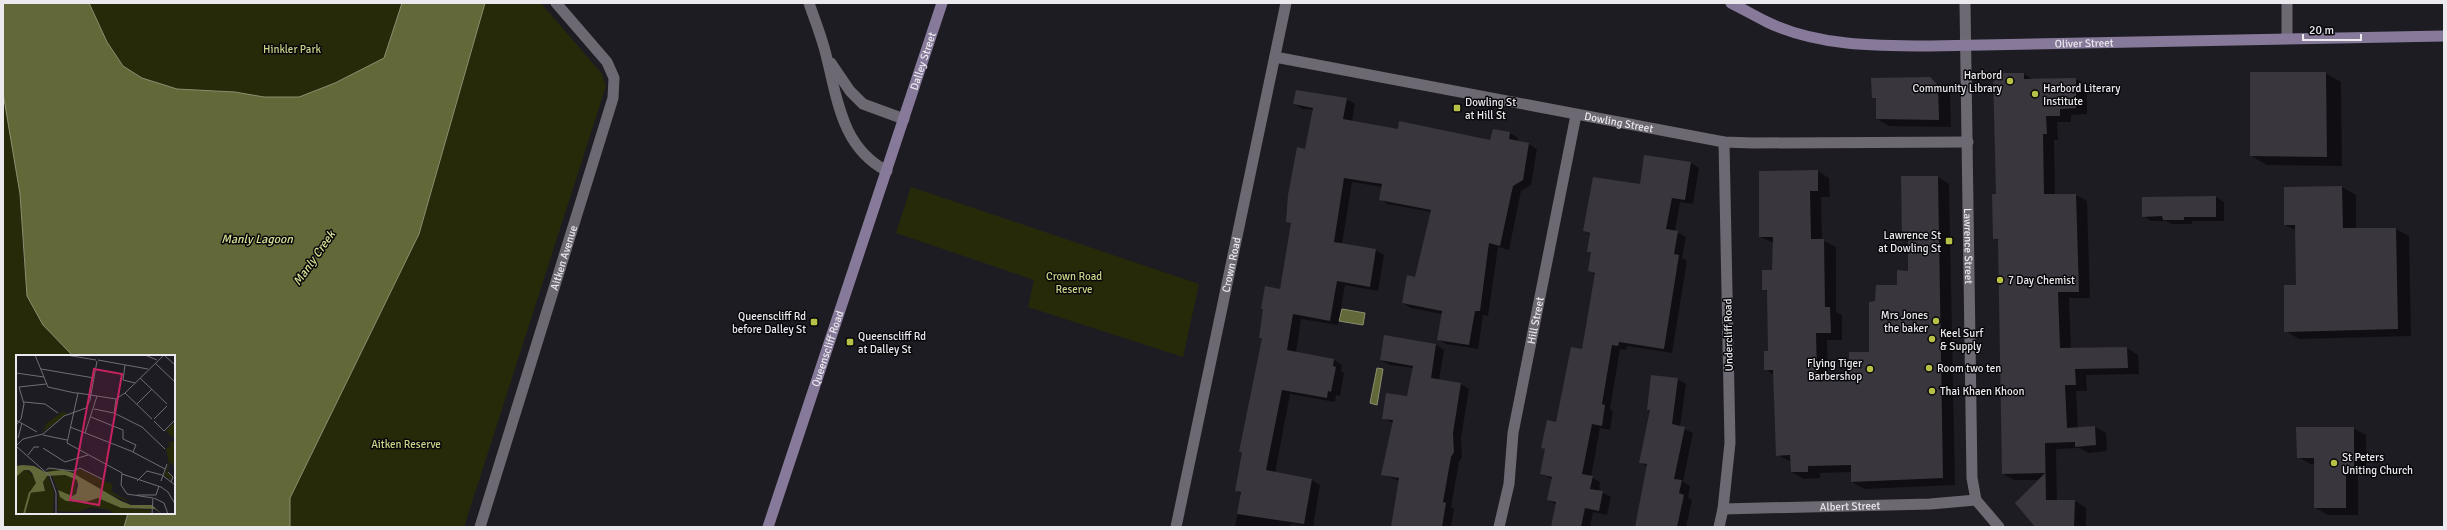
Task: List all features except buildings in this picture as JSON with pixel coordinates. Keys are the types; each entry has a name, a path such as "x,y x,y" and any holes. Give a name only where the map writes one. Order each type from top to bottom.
{"main road":[{"name":"Dalley Street","path":"904,119 942,3"},
{"name":"Oliver Street","path":"1731,3 1768,22 1823,40 1873,45 1966,46 2287,38 2444,36"},
{"name":"Queenscliff Road","path":"768,527 904,119"}],"street":[{"name":"Aitken Avenue","path":"480,527 613,98 614,78 607,62 556,3"},
{"path":"809,3 827,57 836,100 853,143 871,163 887,171"},
{"name":"Crown Road","path":"1176,527 1286,3"},
{"name":"Lawrence Street","path":"1965,3 1973,488 1976,500"},
{"path":"2287,3 2287,38"},
{"path":"827,57 850,91 863,104 904,119"},
{"name":"Dowling Street","path":"1274,57 1724,142 1753,144 1968,142"},
{"name":"Hill Street","path":"1499,527 1509,484 1513,433 1576,115"},
{"name":"Undercliff Road","path":"1719,527 1724,509 1730,444 1724,142"},
{"path":"1976,500 1999,527"},
{"name":"Albert Street","path":"1724,509 1930,504 1976,500"}],"green space":[{"name":"Hinkler Park","path":"89,3 402,3 384,58 335,83 299,97 264,97 235,92 177,89 142,78 123,66 107,42"},
{"name":"Aitken Reserve","path":"485,3 541,3 602,74 606,86 464,527 290,527 290,498 419,234"},
{"path":"3,93 20,194 24,265 43,325 72,355 16,355 16,514 128,514 124,527 3,527"},
{"name":"Crown Road Reserve","path":"911,187 1199,284 1183,357 1028,307 1034,280 896,233"}],"water":[{"name":"Manly Lagoon","path":"3,3 89,3 107,42 123,66 142,78 177,89 235,92 264,97 299,97 335,83 384,58 402,3 485,3 419,234 290,498 290,527 124,527 128,514 175,514 175,355 72,355 43,325 27,296 20,194 3,93"},
{"path":"1342,309 1365,313 1363,325 1339,321"},
{"path":"1377,368 1383,369 1377,405 1370,403"}],"place":[{"name":"Harbord Community Library","path":"2010,81"},
{"name":"Harbord Literary Institute","path":"2035,94"},
{"name":"Dowling St at Hill St","path":"1457,108"},
{"name":"Lawrence St at Dowling St","path":"1949,241"},
{"name":"7 Day Chemist","path":"2000,280"},
{"name":"Mrs Jones the baker","path":"1936,321"},
{"name":"Queenscliff Rd before Dalley St","path":"814,322"},
{"name":"Keel Surf & Supply","path":"1932,339"},
{"name":"Queenscliff Rd at Dalley St","path":"850,342"},
{"name":"Room two ten","path":"1929,368"},
{"name":"Flying Tiger Barbershop","path":"1870,369"},
{"name":"Thai Khaen Khoon","path":"1932,391"},
{"name":"St Peters Uniting Church","path":"2334,463"}],"water label":[{"name":"Manly Creek","path":"314,258"}]}
